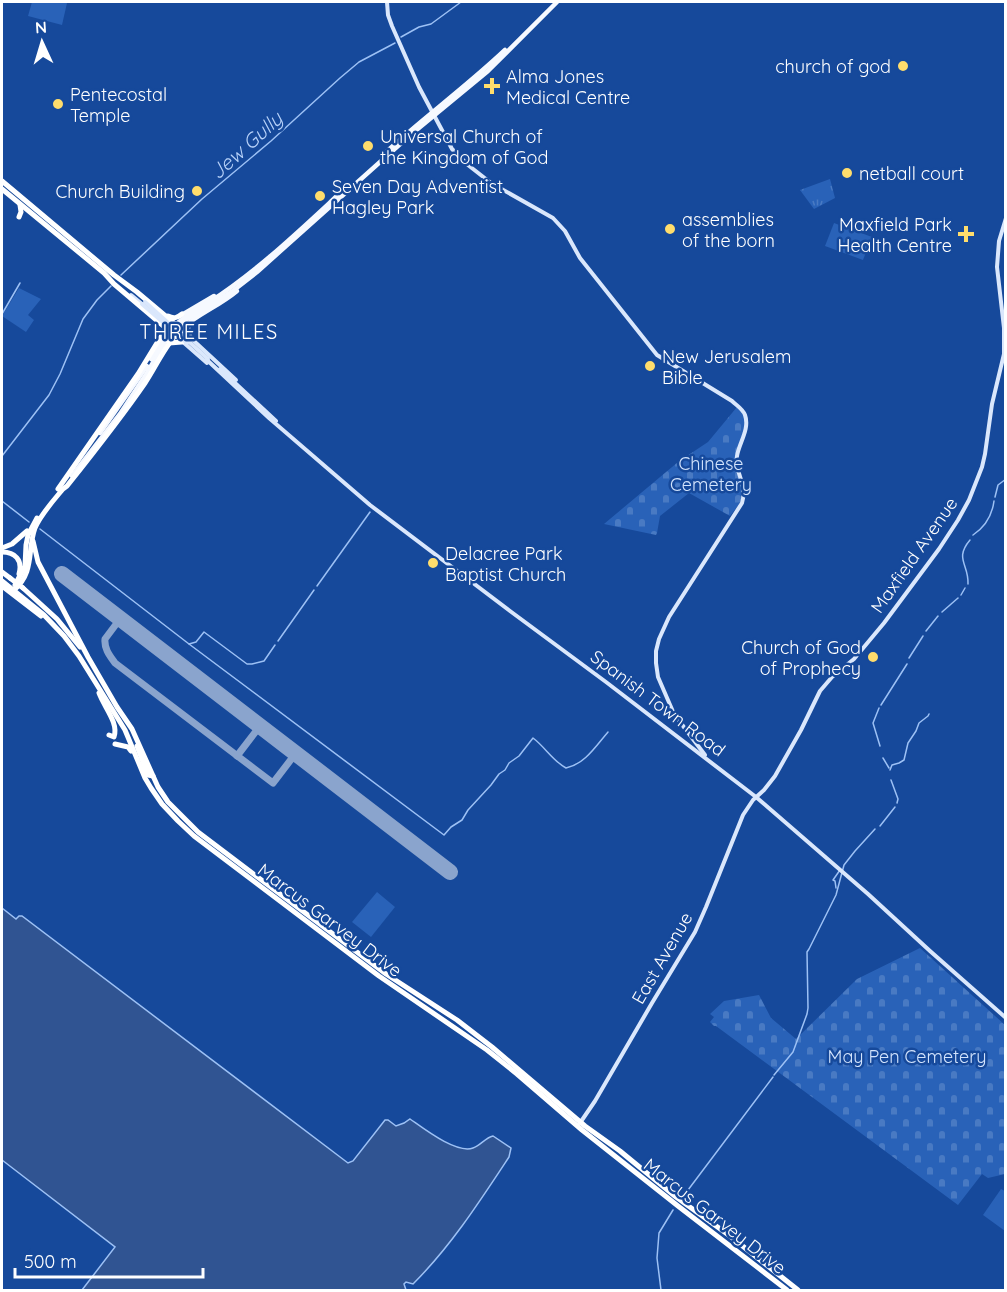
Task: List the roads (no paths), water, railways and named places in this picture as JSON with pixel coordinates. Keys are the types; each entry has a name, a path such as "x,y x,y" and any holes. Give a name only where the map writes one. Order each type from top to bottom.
{"highway":[{"name":"Spanish Town Road","path":"2,181 177,325"},
{"name":"Spanish Town Road","path":"2,189 175,335"},
{"path":"19,217 20,205"},
{"path":"161,312 172,318 182,314"},
{"path":"158,322 162,330 160,338"},
{"path":"2,550 17,541 62,486 67,486 144,384 175,335 177,325 166,328 138,374 77,460 62,486 39,521 34,531 28,569 22,581 11,588"},
{"path":"169,343 182,342"},
{"path":"11,588 25,566 26,539 32,525"},
{"name":"Marcus Garvey Drive","path":"33,542 38,561 93,665 132,729 153,776 168,802 198,832 386,974 457,1020 494,1048 579,1124"},
{"path":"2,550 13,554 20,562 17,577 11,588"},
{"path":"2,572 57,619 93,665"},
{"path":"2,583 51,625 79,656"},
{"name":"Marcus Garvey Drive","path":"2,583 53,622 79,656 129,738 145,778 162,804 177,821 379,976 486,1050 579,1124 627,1157 678,1203 787,1290"},
{"path":"99,689 102,701 116,728 114,737 109,735"},
{"path":"129,738 135,740 148,775 153,776"},
{"path":"115,744 130,749 139,772 145,778"},
{"path":"418,995 447,1018 452,1026 460,1025 494,1048"},
{"name":"Marcus Garvey Drive","path":"678,1203 730,1236 798,1290"}],"main road":[{"path":"387,2 388,15 394,32 447,143 468,165 497,187 553,218 561,226 580,258 657,355 732,402 745,415 745,432 737,458 744,487 743,500 669,617 656,651 658,677 674,714 709,761"},
{"path":"62,486 120,414 182,314 234,290 434,114 488,71 555,2"},
{"path":"177,325 231,288 270,256 415,126 434,114"},
{"name":"Maxfield Avenue","path":"756,797 775,776 820,691 831,677 854,659 884,623 939,549 969,500 982,467 992,404 1004,354 1004,328 997,267 999,241 1005,218"},
{"path":"177,325 193,319 232,296 269,264 278,253"},
{"name":"Spanish Town Road","path":"104,273 143,303"},
{"name":"Spanish Town Road","path":"114,275 370,505 756,797 1005,1018"},
{"path":"191,340 188,328 207,304"},
{"name":"Spanish Town Road","path":"177,325 228,371 240,386"},
{"name":"Spanish Town Road","path":"175,335 280,426"},
{"name":"Spanish Town Road","path":"207,359 233,385"},
{"name":"East Avenue","path":"579,1124 596,1101 647,1010 695,932 743,815 756,797"}],"waterway":[{"path":"401,37 419,27 431,24 461,2"},
{"name":"Jew Gully","path":"121,275 202,199 271,141 340,78 359,62 395,43"},
{"path":"2,314 20,283"},
{"name":"Jew Gully","path":"2,456 49,395 83,319 111,286"},
{"path":"995,497 998,485 1006,479"},
{"path":"2,501 29,522"},
{"path":"973,535 987,521 994,501"},
{"path":"317,586 370,512"},
{"path":"40,529 189,644 196,642 204,632 247,664 264,661 275,645"},
{"path":"968,584 963,552 970,540"},
{"path":"961,595 965,588"},
{"path":"278,641 314,590"},
{"path":"942,612 958,598"},
{"path":"926,631 938,616"},
{"path":"909,658 923,636"},
{"path":"189,644 444,835 462,820 499,774 519,756 533,738 566,768 584,759 608,732"},
{"path":"881,705 907,664"},
{"path":"879,708 873,723 880,746"},
{"path":"890,770 892,765 904,760 908,743 919,723 929,714"},
{"path":"883,758 889,768"},
{"path":"891,780 898,799 897,803"},
{"path":"880,826 895,807"},
{"path":"774,1075 793,1052 807,1014 807,952 836,895 844,865 875,829"},
{"path":"836,888 833,880 840,870"},
{"path":"682,1198 773,1077"},
{"path":"661,1290 657,1258 659,1233 673,1210"}],"place":[{"name":"church of god","path":"903,66"},
{"name":"Alma Jones Medical Centre","path":"492,86"},
{"name":"Pentecostal Temple","path":"58,104"},
{"name":"Universal Church of the Kingdom of God","path":"368,146"},
{"name":"netball court","path":"847,173"},
{"name":"Church Building","path":"197,191"},
{"name":"Seven Day Adventist Hagley Park","path":"320,196"},
{"name":"assemblies of the born","path":"670,229"},
{"name":"Maxfield Park Health Centre","path":"966,234"},
{"name":"New Jerusalem Bible","path":"650,366"},
{"name":"Delacree Park Baptist Church","path":"433,563"},
{"name":"Church of God of Prophecy","path":"873,657"}],"district":[{"name":"THREE MILES","path":"209,331"}],"park label":[{"name":"Chinese Cemetery","path":"711,473"},
{"name":"May Pen Cemetery","path":"907,1056"}]}
